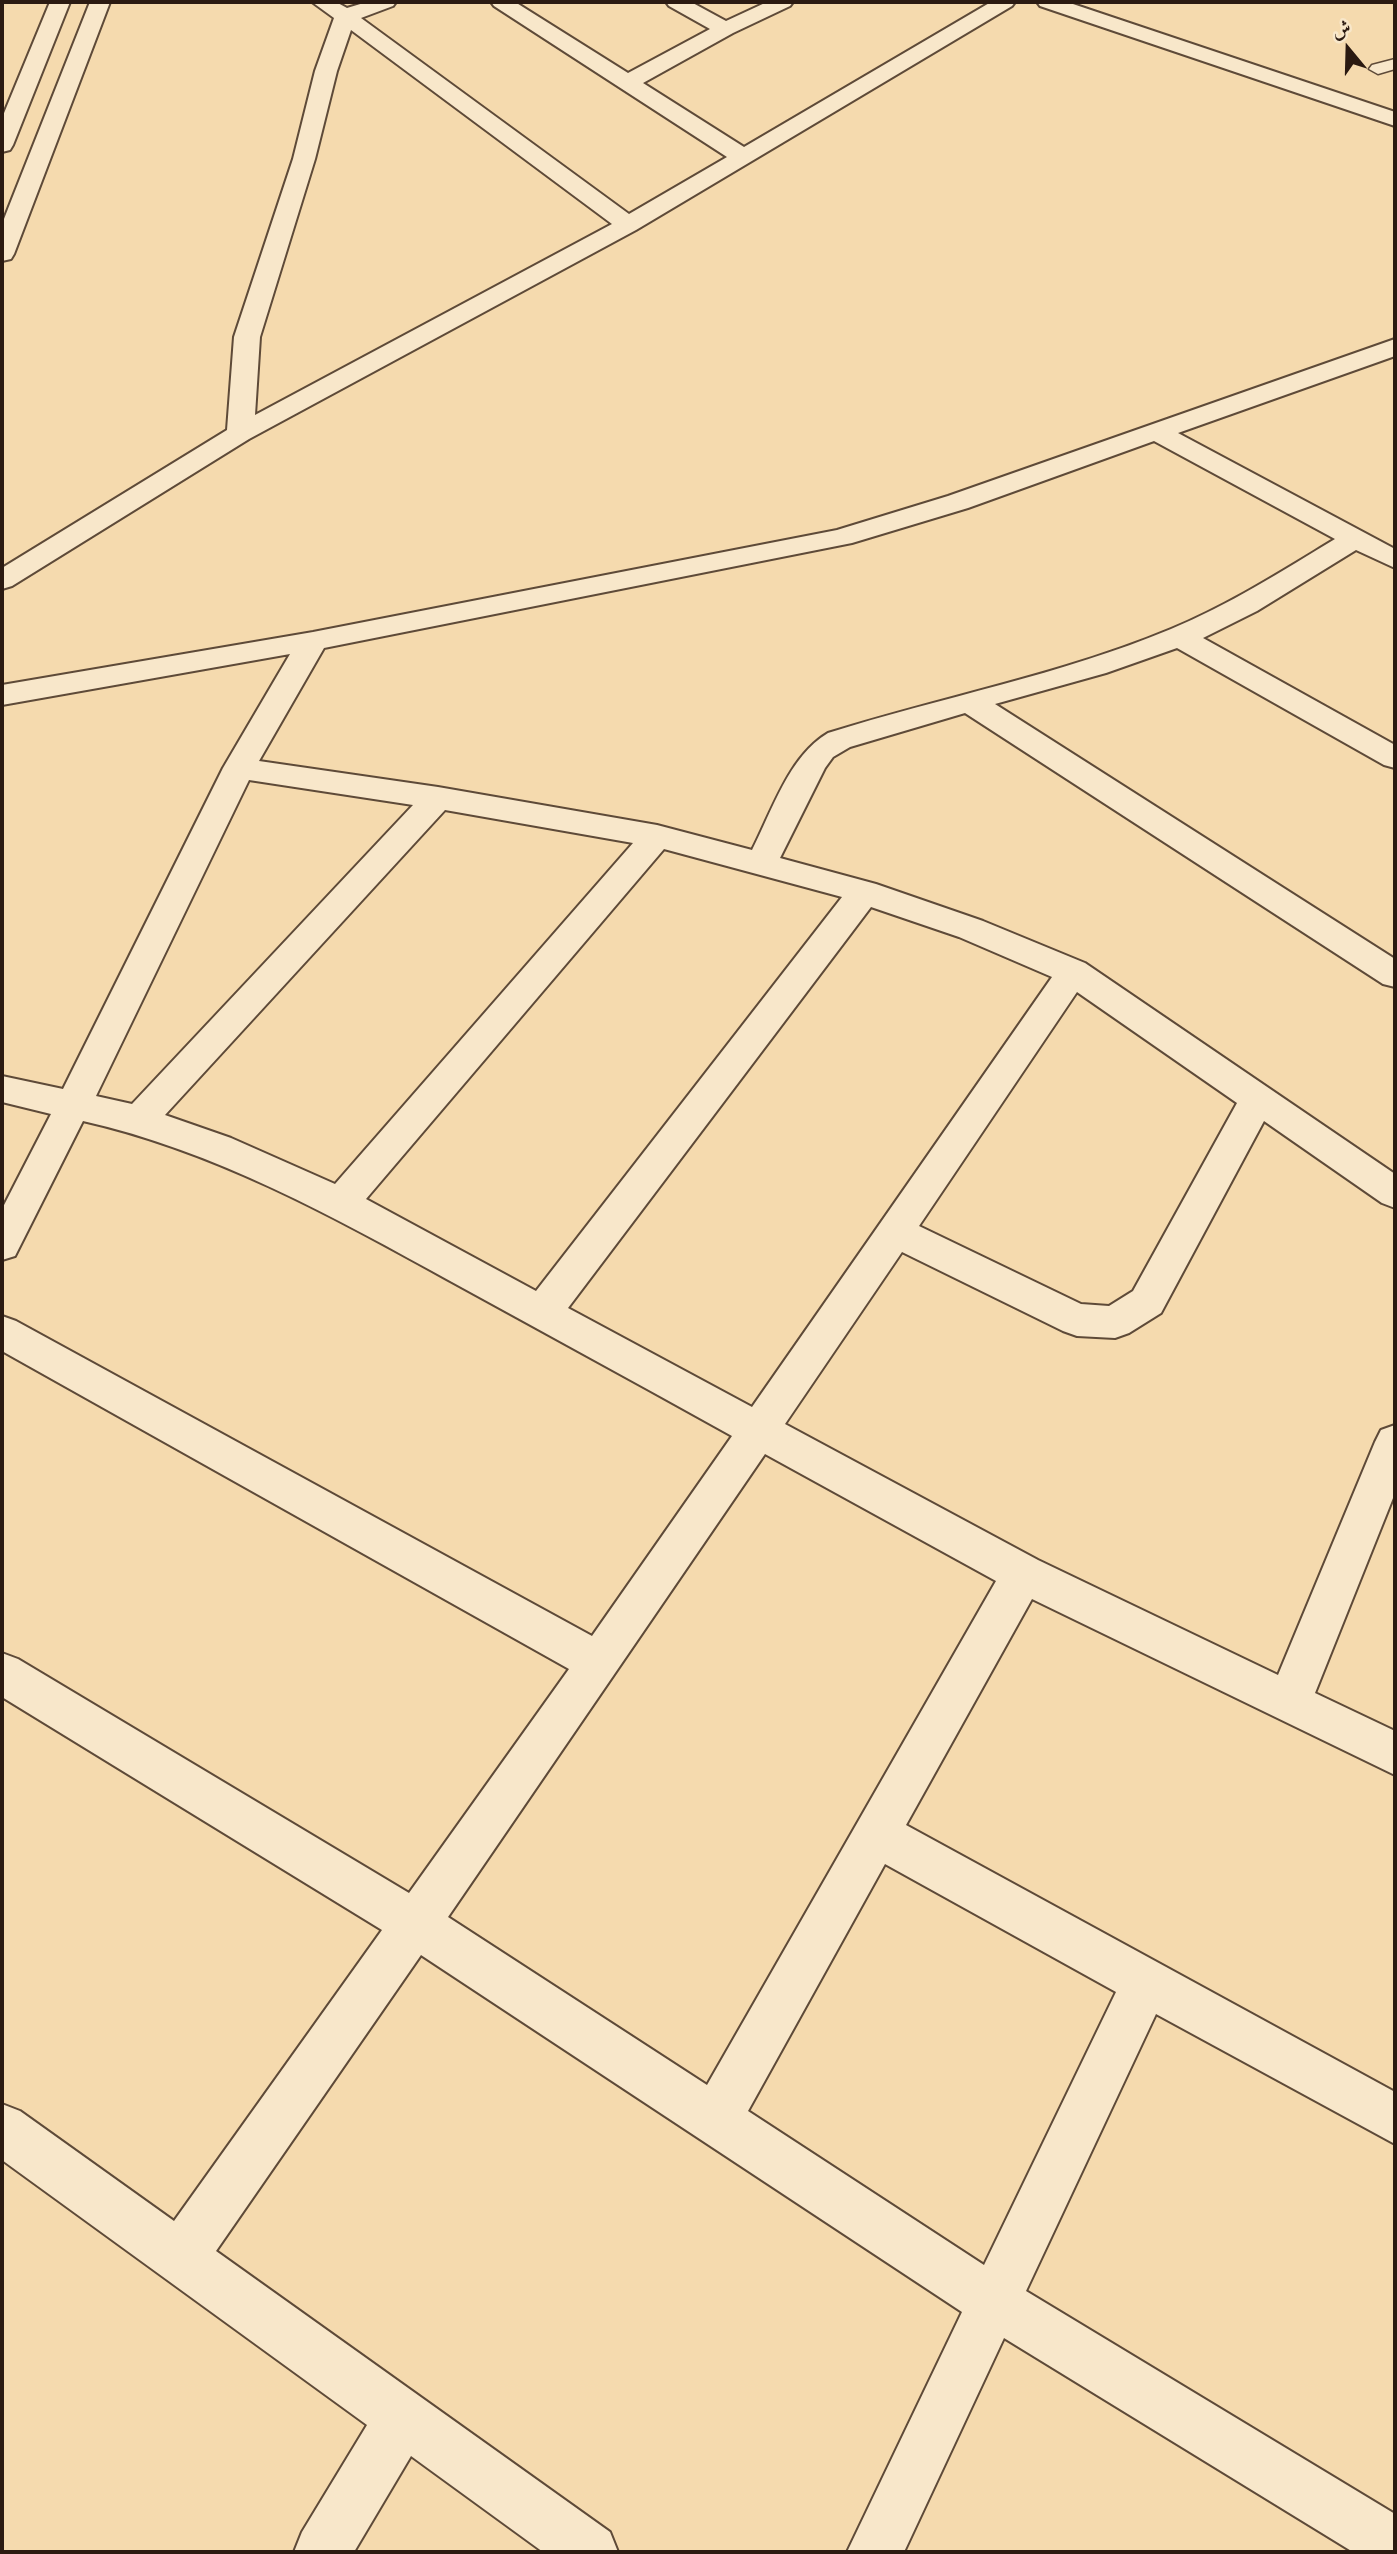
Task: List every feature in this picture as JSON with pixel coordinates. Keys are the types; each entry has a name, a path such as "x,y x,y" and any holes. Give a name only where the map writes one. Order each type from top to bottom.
{"street":[{"path":"2,145 60,2"},
{"path":"2,254 100,2"},
{"path":"322,2 345,16 628,225"},
{"path":"345,16 386,2"},
{"path":"501,2 743,156"},
{"path":"676,2 726,29"},
{"path":"630,82 726,29 783,2"},
{"path":"2,580 240,433 628,225 1005,2"},
{"path":"1047,2 1395,119"},
{"path":"240,433 247,337 304,159 326,71 345,16"},
{"path":"2,695 313,641 842,537 897,523 1395,347"},
{"path":"1157,432 1395,560"},
{"path":"761,864 803,780 822,750 839,740 1111,662 1180,637 1230,614 1355,539"},
{"path":"1180,637 1395,758"},
{"path":"2,1245 239,768 313,641"},
{"path":"970,702 1395,975"},
{"path":"239,768 438,798 657,836 864,891 971,929 1073,972 1256,1100 1395,1192"},
{"path":"139,1120 438,798"},
{"path":"341,1203 657,836"},
{"path":"543,1311 864,891"},
{"path":"180,2257 599,1663 1073,972"},
{"path":"2,1089 139,1120 218,1147 341,1203 1023,1574 1395,1754"},
{"path":"895,1232 1077,1320 1115,1322 1147,1302 1256,1100"},
{"path":"2,1332 599,1663"},
{"path":"1289,1703 1395,1442"},
{"path":"716,2119 1023,1574"},
{"path":"2,1673 416,1924 994,2302 1395,2546"},
{"path":"877,1834 1395,2119"},
{"path":"874,2552 1146,1982"},
{"path":"2,2129 590,2552"},
{"path":"322,2552 402,2418"}]}
